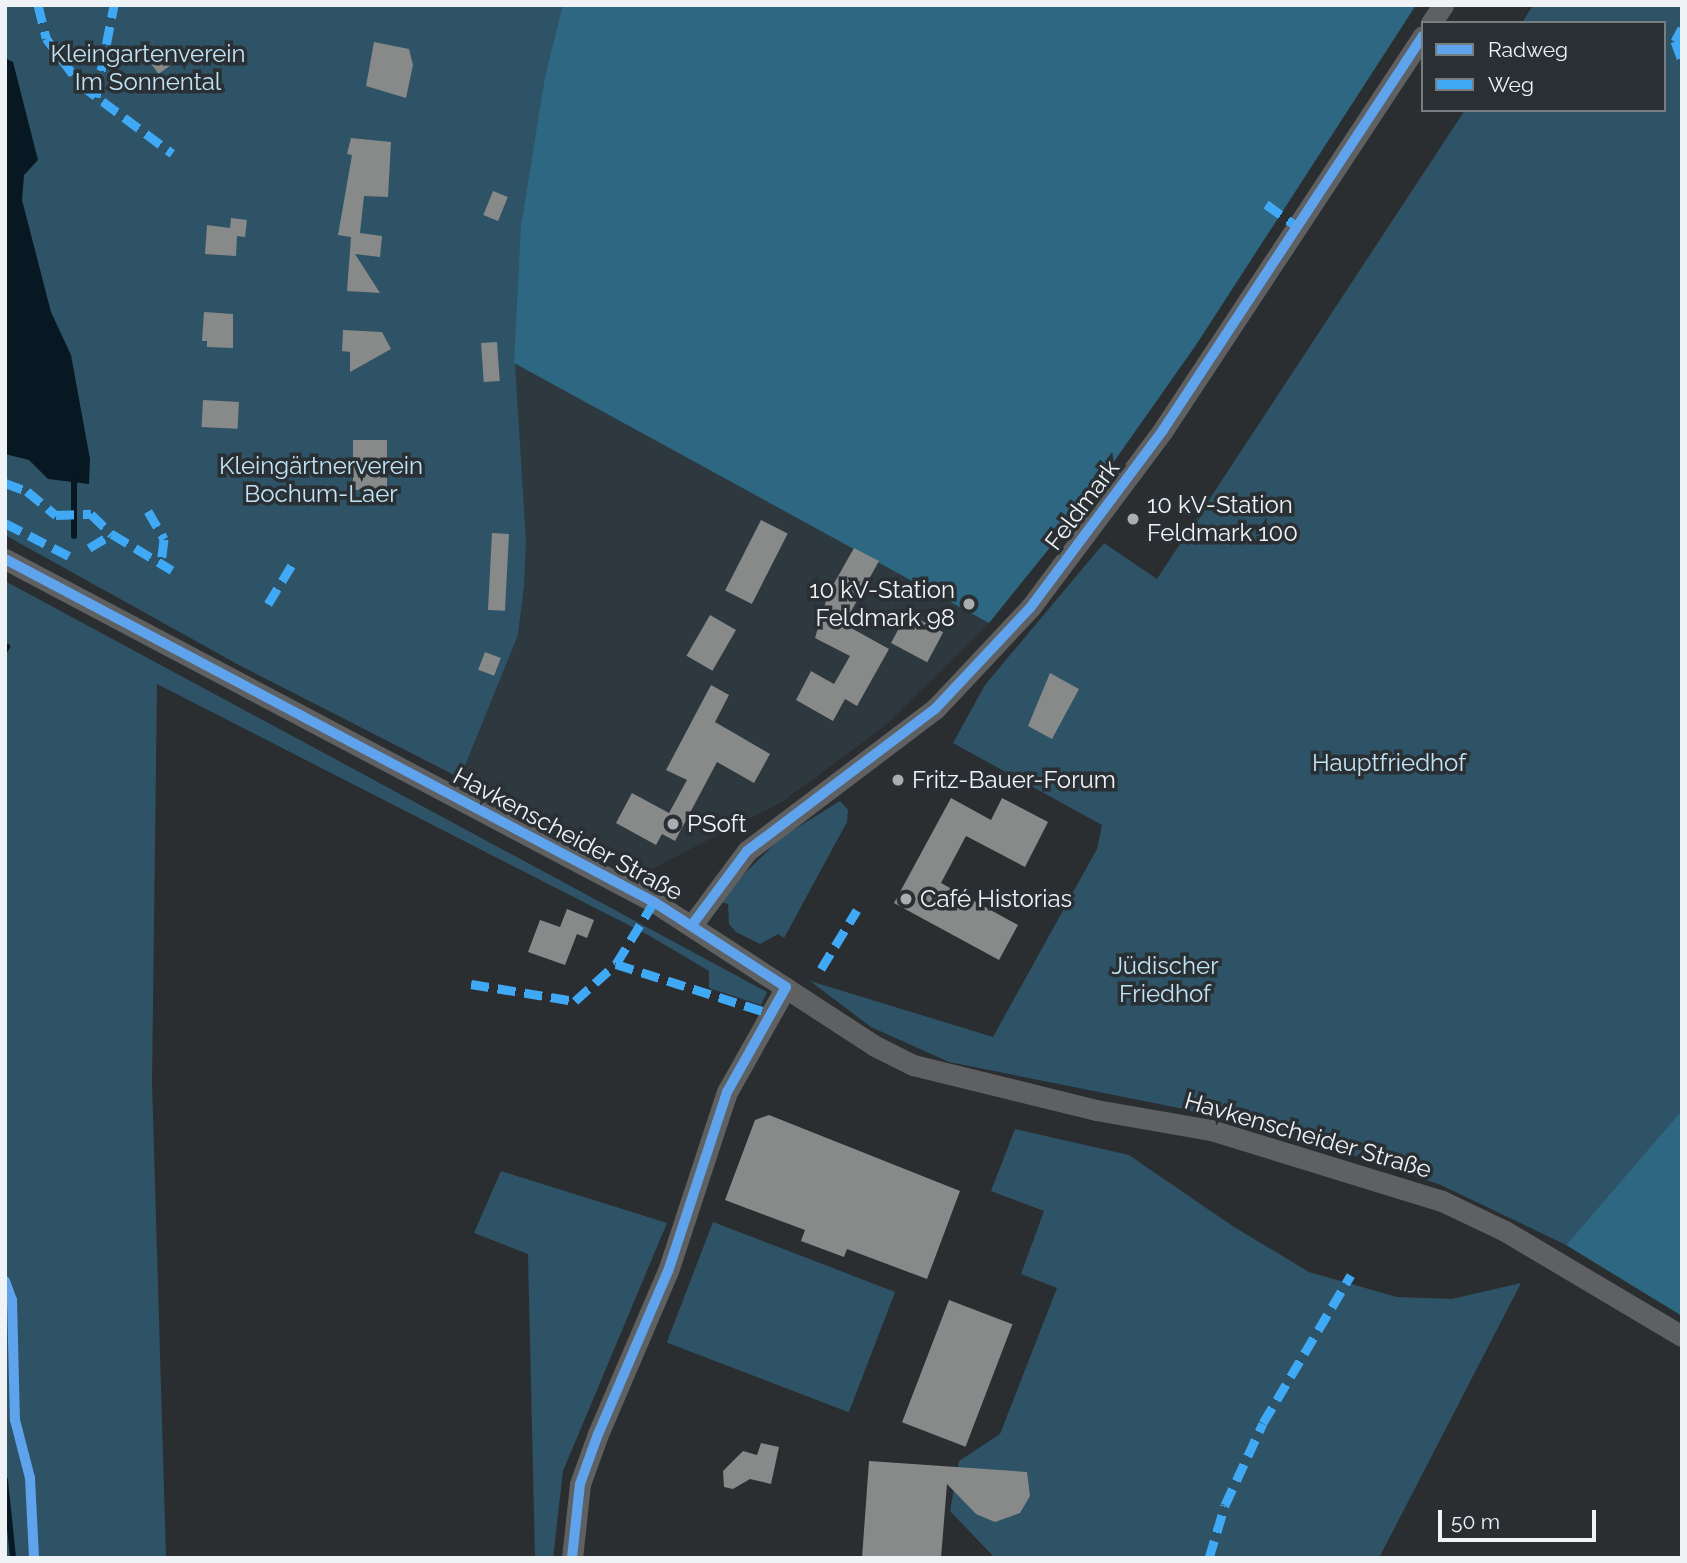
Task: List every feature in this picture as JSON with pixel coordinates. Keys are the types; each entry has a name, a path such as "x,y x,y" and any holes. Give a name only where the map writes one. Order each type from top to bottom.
{"street":[{"path":"1432,21 1443,5"},
{"name":"Feldmark","path":"692,925 747,851 935,709 1030,608 1163,430 1421,39"},
{"name":"Havkenscheider Straße","path":"5,559 692,925 873,1045 942,1075 1096,1110 1211,1130 1442,1201 1505,1231 1682,1336"},
{"path":"572,1558 580,1484 598,1434 668,1271 727,1092 786,987"}],"shaded area":[{"path":"563,5 1416,5 1196,345 1077,514 989,623 514,363 521,227 545,77"},
{"path":"5,58 13,62 38,160 24,175 22,200 51,312 71,355 90,459 89,484 48,479 29,460 5,454"},
{"path":"514,363 784,509 1077,514 989,623 885,726 782,802 642,874 460,778 518,635 526,541"},
{"path":"1682,1110 1682,1316 1566,1245"}],"green space":[{"path":"5,5 1415,5 784,509 515,363 526,541 518,635 460,778 239,665 5,535"},
{"name":"Hauptfriedhof","path":"1533,5 1682,5 1682,1110 1566,1245 1441,1185 1355,1156 1179,1108 949,1062 871,1027 810,981 993,1037 1097,849 1102,825 953,743 985,685 1104,543 1157,579 1464,112 1666,112 1666,21 1523,21"},
{"path":"5,581 767,992 761,1005 709,988 709,971 650,936 157,684 152,1082 166,1558 5,1558"},
{"path":"840,801 848,810 847,822 784,938 778,934 760,944 736,932 729,924 728,904 721,902 735,883 782,837"},
{"path":"1015,1129 1129,1155 1234,1227 1309,1272 1397,1297 1452,1299 1521,1283 1379,1558 995,1558 950,1511 959,1461 1000,1434 1057,1288 1021,1274 1044,1211 991,1191"},
{"path":"501,1171 667,1223 563,1471 553,1558 535,1558 528,1254 474,1233"},
{"path":"713,1222 895,1292 849,1412 667,1342"}],"building":[{"path":"374,42 409,49 413,65 406,98 366,86"},
{"path":"164,49 174,63 159,74 149,60"},
{"path":"351,138 391,142 388,197 364,196 360,233 382,236 380,257 355,254 380,293 347,291 351,237 338,235 352,155 347,154"},
{"path":"493,191 508,197 498,221 483,215"},
{"path":"231,218 247,220 245,237 237,236 236,256 205,254 207,225 230,228"},
{"path":"204,312 233,314 233,348 207,347 207,341 202,341"},
{"path":"343,330 382,332 391,349 350,372 350,352 342,351"},
{"path":"497,342 500,381 484,382 481,343"},
{"path":"203,400 239,402 238,429 202,427"},
{"path":"353,440 387,440 387,490 353,490"},
{"path":"761,520 788,534 752,604 725,590"},
{"path":"492,533 509,534 505,611 488,610"},
{"path":"854,548 879,561 844,624 889,649 857,706 845,699 833,721 796,700 811,671 834,684 850,656 815,638 828,594"},
{"path":"907,613 943,632 927,662 891,643"},
{"path":"710,615 736,630 712,671 686,656"},
{"path":"485,652 501,658 494,676 478,670"},
{"path":"1050,673 1079,689 1052,739 1028,726"},
{"path":"711,685 729,695 715,722 770,754 754,783 717,762 675,841 662,834 656,845 616,823 632,793 669,813 687,780 666,770"},
{"path":"951,798 991,820 1002,798 1048,822 1025,867 966,836 941,883 1018,925 999,960 894,903"},
{"path":"567,909 594,920 587,938 577,934 565,965 528,952 540,920 560,927"},
{"path":"769,1115 960,1191 927,1279 847,1249 844,1257 801,1241 805,1230 725,1200 755,1120"},
{"path":"949,1300 1012,1324 966,1447 902,1422"},
{"path":"761,1443 779,1447 771,1484 750,1479 733,1489 724,1487 723,1471 743,1451 757,1455"},
{"path":"869,1461 1027,1472 1030,1496 1020,1513 995,1522 976,1514 947,1484 941,1558 862,1558"}],"waterway":[{"path":"74,478 74,536"},
{"path":"5,1480 13,1558"}],"marked path":[{"path":"38,5 46,38 81,85 172,153"},
{"path":"96,97 114,5"},
{"path":"1682,28 1675,41 1682,60"},
{"path":"1266,204 1298,227"},
{"path":"5,483 27,491 56,515 91,514 112,534"},
{"path":"148,511 164,539 161,564"},
{"path":"5,523 69,556"},
{"path":"89,548 112,534 172,570"},
{"path":"268,604 293,563"},
{"path":"654,902 616,964 772,1014"},
{"path":"821,969 857,910"},
{"path":"471,984 575,1001 616,964"},
{"path":"1209,1558 1225,1505 1263,1423 1351,1275"}],"cycle path":[{"path":"692,925 747,851 935,709 1030,608 1163,430 1421,39"},
{"path":"5,559 654,902 786,987 727,1092 668,1271 598,1434 580,1484 572,1558"},
{"path":"5,1281 12,1300 15,1420 30,1478 34,1558"}],"place":[{"name":"10 kV-Station Feldmark 100","path":"1133,519"},
{"name":"10 kV-Station Feldmark 98","path":"969,604"},
{"name":"Fritz-Bauer-Forum","path":"898,780"},
{"name":"PSoft","path":"673,824"},
{"name":"Café Historias","path":"906,899"}],"park label":[{"name":"Kleingartenverein Im Sonnental","path":"148,68"},
{"name":"Kleingärtnerverein Bochum-Laer","path":"321,480"},
{"name":"Jüdischer Friedhof","path":"1165,980"}]}
